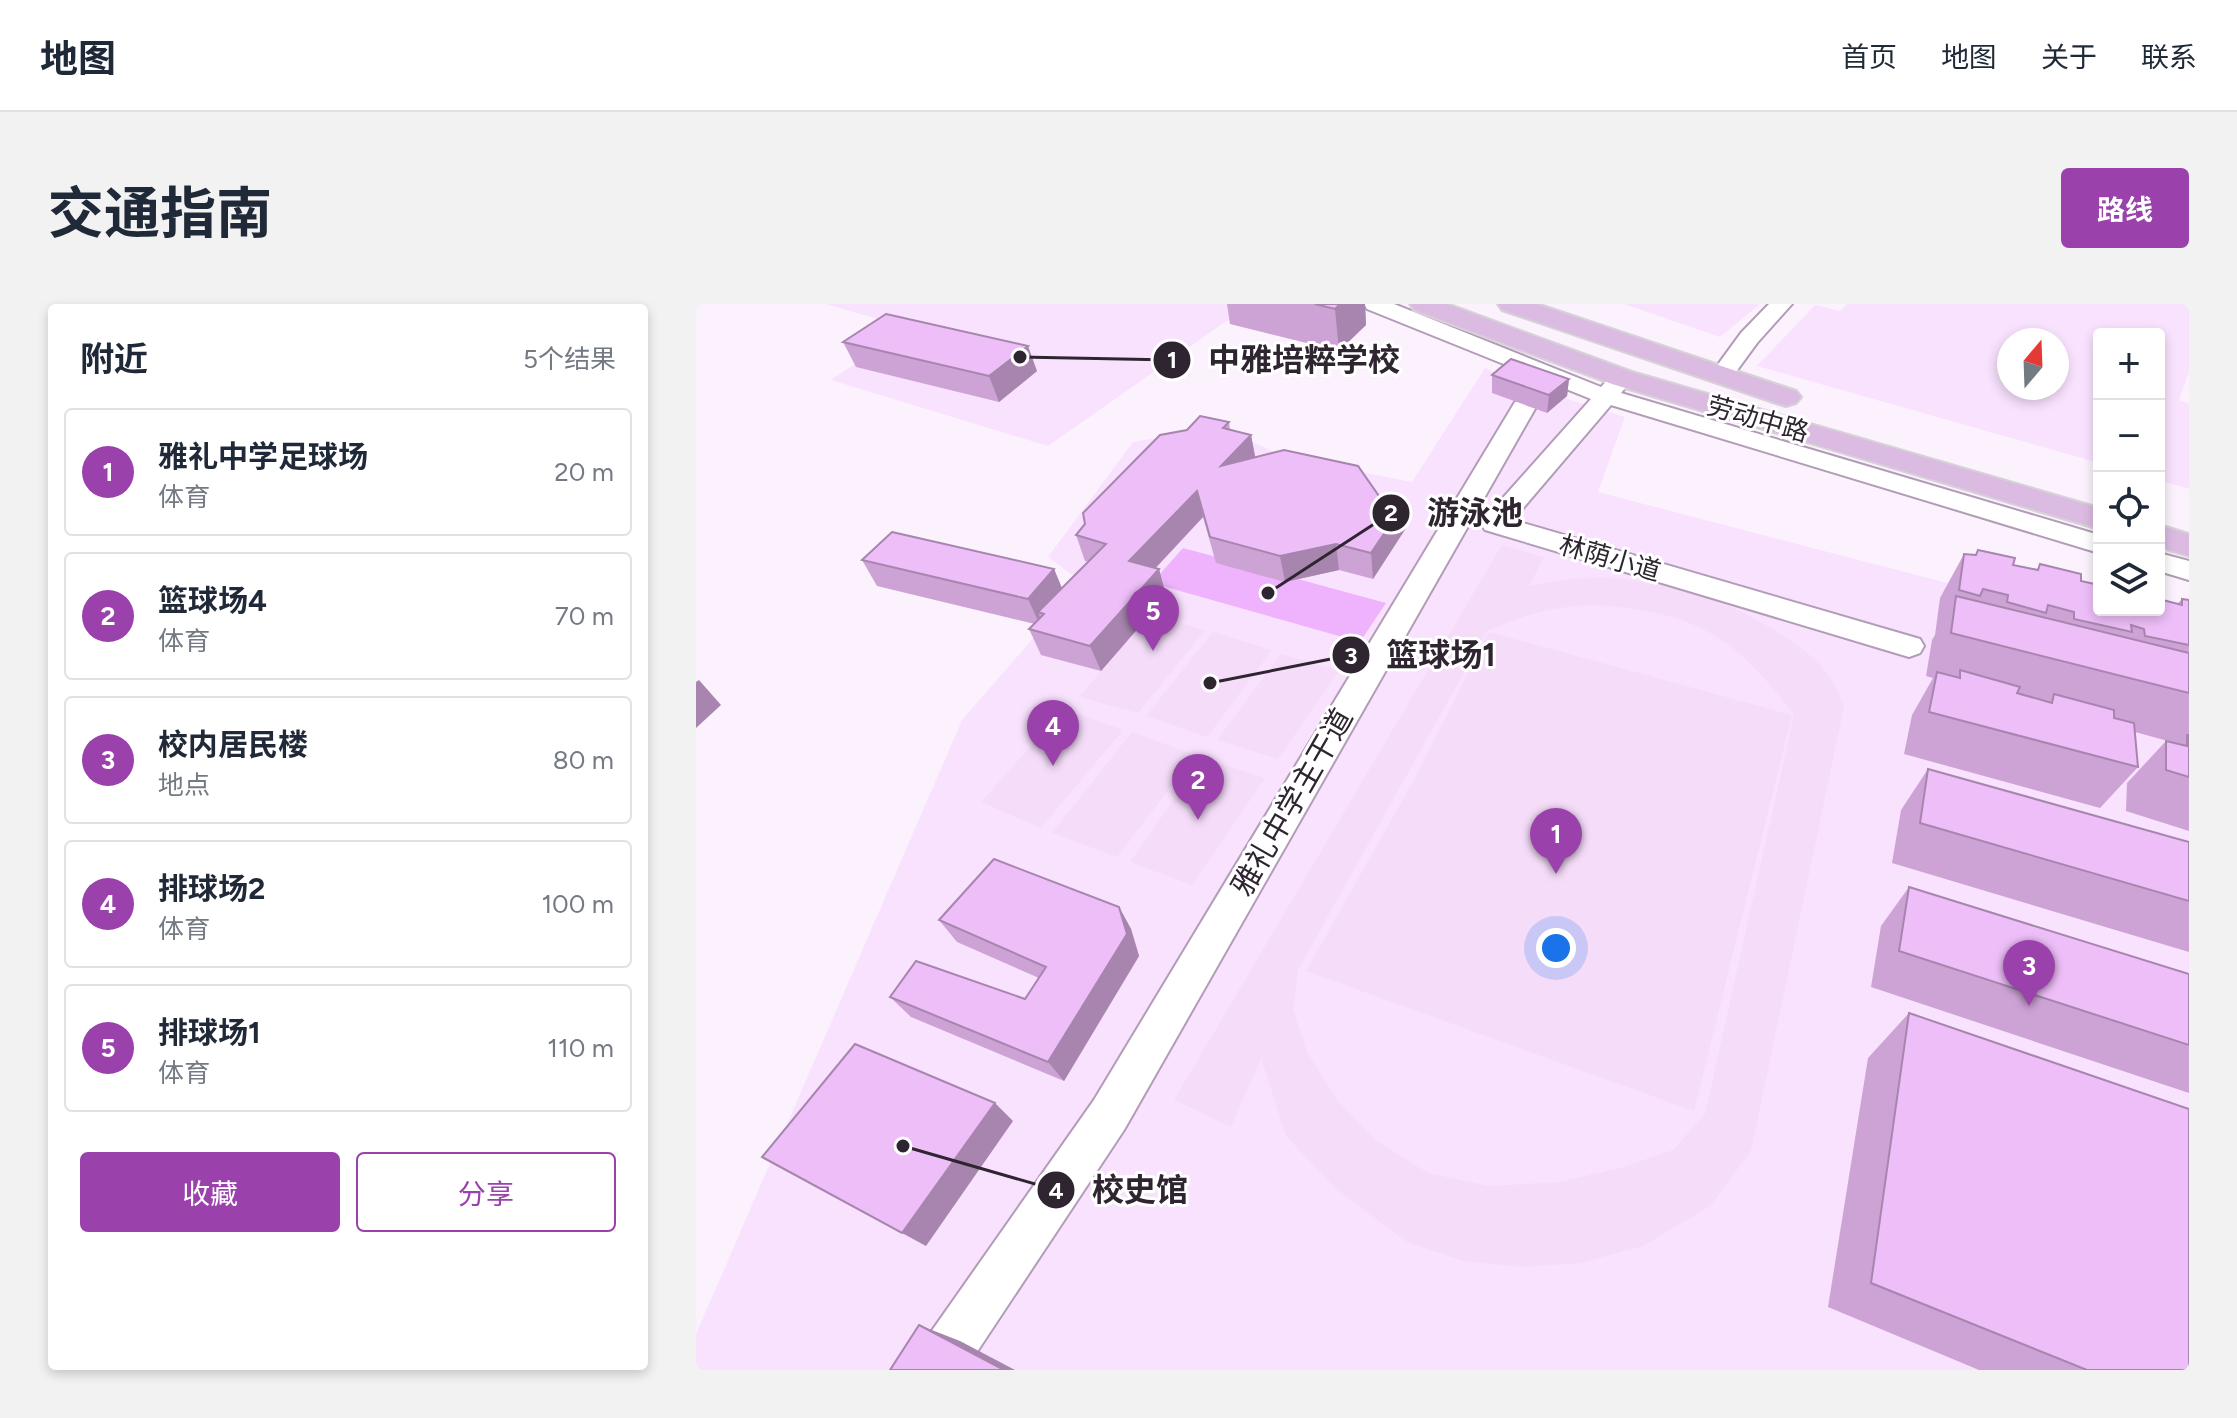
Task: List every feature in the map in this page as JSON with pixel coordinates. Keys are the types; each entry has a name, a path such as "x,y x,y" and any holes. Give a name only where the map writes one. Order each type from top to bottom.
{"main road":[{"name":"劳动中路","path":"1423,304 1547,381 1613,387 2093,517"},
{"name":"劳动中路","path":"1511,304 1939,443"},
{"path":"2165,508 2189,515"},
{"path":"2165,538 2189,545"}],"street":[{"path":"1375,304 1547,381"},
{"path":"1722,375 1749,338 1781,304"},
{"name":"雅礼中学主干道","path":"935,1370 1109,1115 1547,381"},
{"path":"1613,387 2093,542"},
{"name":"林荫小道","path":"1613,387 1495,524 1909,646"},
{"path":"2165,564 2189,571"}],"shaded area":[{"path":"826,304 1251,304 1048,446 831,380 908,328"},
{"path":"1624,304 1760,304 1720,337"},
{"path":"1847,304 2189,304 2189,373 2179,400 2189,403 2189,489 2165,482 2165,328 2093,328 2093,461 1757,366 1815,305 1840,311"},
{"path":"1485,368 1535,389 1625,417 1598,492 2189,646 2189,1370 696,1370 696,1334 962,720 1082,582 1048,557 1133,442 1218,427 1286,457 1412,482"},
{"path":"1502,545 1544,557 1529,586 1561,580 1625,579 1657,583 1718,601 1791,641 1813,658 1833,682 1844,707 1751,1151 1710,1206 1643,1246 1581,1263 1523,1267 1463,1261 1407,1242 1336,1189 1286,1136 1261,1058 1231,1127 1174,1100","holes":["1590,605 1625,608 1683,621 1730,646 1751,664 1794,715 1705,1114 1673,1150 1623,1167 1560,1182 1489,1186 1428,1173 1377,1141 1338,1101 1307,1052 1293,1009 1298,970 1487,631 1550,610"]},
{"path":"1183,548 1386,603 1360,642 1152,583"},
{"path":"1150,615 1205,630 1138,713 1079,697"},
{"path":"1213,632 1272,650 1207,737 1146,716"},
{"path":"1489,632 1792,715 1694,1111 1306,971 1415,778"},
{"path":"1281,654 1339,671 1278,759 1217,740"},
{"path":"1064,709 1123,730 1041,828 981,802"},
{"path":"1132,732 1195,755 1117,857 1052,833"},
{"path":"1203,758 1265,778 1192,885 1130,862"}],"building":[{"path":"1315,304 1340,304 1335,309"},
{"path":"886,314 1028,346 989,376 843,342"},
{"path":"1511,359 1569,379 1549,395 1492,375"},
{"path":"1200,416 1229,422 1223,428 1251,435 1221,466 1284,450 1358,466 1379,496 1406,501 1371,553 1336,544 1280,556 1210,537 1197,491 1129,561 1159,569 1090,646 1029,629 1044,614 1038,612 1106,544 1076,535 1085,524 1083,513 1160,435 1187,430"},
{"path":"892,532 1054,569 1028,599 862,560"},
{"path":"1978,550 2015,558 2013,565 2038,570 2040,564 2081,574 2081,581 2093,584 2093,616 2165,616 2165,601 2182,605 2182,599 2189,600 2189,645 2145,636 2144,629 2131,625 2132,632 2074,619 2074,612 2048,605 2046,613 2007,602 2008,595 1983,589 1980,596 1959,590 1964,554 1976,555"},
{"path":"1956,596 2189,653 2189,693 1951,633"},
{"path":"1960,670 2020,687 2017,693 2052,703 2054,694 2114,710 2114,718 2134,723 2138,767 1929,712 1937,672 1960,678"},
{"path":"2187,735 2189,777 2166,770 2166,741 2187,746"},
{"path":"1928,769 2189,842 2189,901 1920,823"},
{"path":"994,859 1119,907 1127,934 1048,1062 890,997 916,961 1025,999 1046,967 939,920"},
{"path":"1909,887 2189,974 2189,1045 1899,951"},
{"path":"1909,1013 2189,1109 2189,1370 2087,1370 1871,1283"},
{"path":"855,1044 995,1103 902,1233 762,1157"},
{"path":"919,1325 1004,1370 890,1370"}],"place":[{"name":"中雅培粹学校","path":"1020,357"},
{"name":"游泳池","path":"1268,593"},
{"name":"排球场1","path":"1153,651"},
{"name":"篮球场1","path":"1210,683"},
{"name":"排球场2","path":"1053,766"},
{"name":"篮球场4","path":"1198,820"},
{"name":"雅礼中学足球场","path":"1556,874"},
{"name":"校内居民楼","path":"2029,1006"},
{"name":"校史馆","path":"903,1146"}]}
